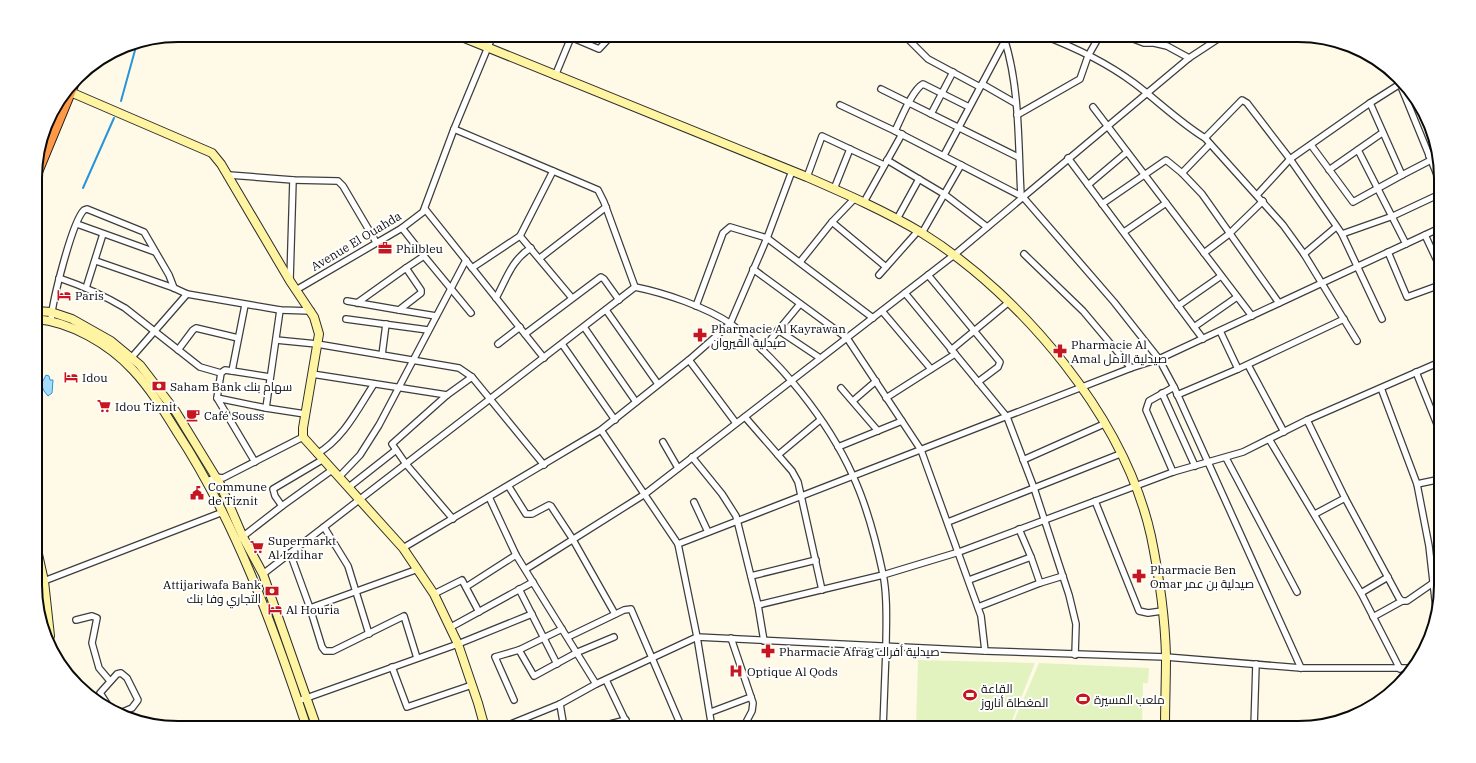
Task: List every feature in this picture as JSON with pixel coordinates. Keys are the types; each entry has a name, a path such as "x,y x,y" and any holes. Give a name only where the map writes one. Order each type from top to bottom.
{"highway":[{"path":"47,141 53,123"}],"street":[{"path":"474,42 807,177 864,202 920,232 954,255 1026,318 1061,358 1082,387 1120,454 1134,486 1150,536 1162,611 1166,657 1165,721"},
{"path":"491,42 454,129 425,209 544,358"},
{"path":"555,76 568,42"},
{"path":"584,42 600,49 606,42"},
{"path":"910,42 923,56 1015,103"},
{"path":"944,155 1003,42"},
{"path":"1004,42 1011,63 1017,115 1018,157 1022,196"},
{"path":"1064,42 1112,68 1148,94 1210,144 1263,201 1283,225 1304,254 1357,341"},
{"path":"1017,115 1074,83 1083,74 1088,56 1096,42"},
{"path":"1141,42 1167,46 1190,58"},
{"path":"526,569 572,538 645,494 954,255 1068,158 1148,94 1190,58 1214,42"},
{"path":"931,114 953,72"},
{"path":"895,131 909,103 920,86 923,84 970,107"},
{"path":"1257,195 1290,159 1398,86"},
{"path":"880,89 1018,157"},
{"path":"74,91 212,153 228,175 290,281 311,311 318,327 317,344 305,414 304,437 320,457 360,499 403,548 434,594 458,644 482,721"},
{"path":"1403,92 1433,166"},
{"path":"1204,138 1244,100 1290,159 1342,234 1358,265 1382,319"},
{"path":"1370,103 1402,175"},
{"path":"840,105 902,134 1022,196 1089,271 1159,359 1174,387 1207,464 1301,668"},
{"path":"1093,107 1252,316"},
{"path":"454,129 598,190 601,193 635,287"},
{"path":"1329,170 1382,132"},
{"path":"864,202 902,134"},
{"path":"807,177 822,136 850,149 886,162 920,178 944,194 987,227"},
{"path":"1182,173 1210,144"},
{"path":"1310,145 1353,202 1430,158"},
{"path":"834,189 850,149"},
{"path":"1358,150 1379,188 1406,244"},
{"path":"1088,185 1127,152"},
{"path":"1068,158 1203,339"},
{"path":"1102,204 1166,160 1182,173 1202,194 1278,303"},
{"path":"879,275 920,232 961,165"},
{"path":"472,268 520,236 554,171"},
{"path":"403,548 489,497 509,487 601,430 689,360 730,324 792,171"},
{"path":"228,175 293,180 338,181 343,186 376,242"},
{"path":"897,219 920,178"},
{"path":"290,281 293,180"},
{"path":"1342,234 1393,216 1434,197"},
{"path":"800,262 832,222 855,198"},
{"path":"1204,253 1229,234 1263,201"},
{"path":"1124,232 1166,203"},
{"path":"540,258 606,207"},
{"path":"51,317 59,278 80,213 87,209 144,232 150,240 154,252 169,275 174,288"},
{"name":"Avenue El Ouahda","path":"296,290 402,228 419,216 425,209"},
{"path":"832,222 886,267"},
{"path":"77,224 154,252"},
{"path":"696,306 723,233 730,227 766,238 873,318"},
{"path":"1304,254 1336,227"},
{"path":"402,228 471,313"},
{"path":"678,544 1130,368 1159,359 1434,231"},
{"path":"86,288 96,261 103,234"},
{"path":"1425,235 1434,254"},
{"path":"520,236 572,298"},
{"path":"496,298 515,261 522,253 531,248"},
{"path":"1388,252 1407,297 1434,287"},
{"path":"1024,254 1083,310 1130,368"},
{"path":"357,303 424,256"},
{"path":"339,477 350,467 364,449 399,388 428,330 466,260"},
{"path":"96,261 174,288 187,294 280,310 311,311"},
{"path":"399,310 421,292 406,268"},
{"path":"752,269 847,338 921,450 978,607 983,626 984,651"},
{"path":"928,275 1000,362 998,367 978,382"},
{"path":"1178,306 1221,276"},
{"path":"525,334 601,277 619,300"},
{"path":"59,278 97,292 125,308 200,367 221,373 225,370 270,377"},
{"path":"263,574 635,287"},
{"path":"635,287 696,306 730,324 762,350 791,381 838,447 853,476 868,516 883,575 886,608 883,721"},
{"path":"905,293 1007,416 1034,488 1063,576 1076,624 1075,655"},
{"path":"132,357 187,294"},
{"path":"1194,327 1237,297"},
{"path":"347,301 436,316"},
{"path":"886,398 953,352 1009,302"},
{"path":"762,350 800,304"},
{"path":"232,371 245,305"},
{"path":"266,408 280,310"},
{"path":"606,310 658,384"},
{"path":"882,310 930,369"},
{"path":"42,313 86,336 109,350 133,370 215,482 223,512 261,600 305,721"},
{"path":"42,318 51,317 84,324 132,357 150,377 176,412 215,482 263,574 315,721"},
{"path":"346,319 428,330"},
{"path":"1178,395 1238,369 1344,319"},
{"path":"382,355 386,324"},
{"path":"584,327 636,402"},
{"path":"178,350 196,328 238,338"},
{"path":"498,344 520,328"},
{"path":"778,330 820,358"},
{"path":"1220,331 1238,369"},
{"path":"276,340 317,344 459,368 472,377 544,465"},
{"path":"562,344 615,420"},
{"path":"689,360 736,423"},
{"path":"1248,364 1284,432"},
{"path":"758,605 883,575 959,552 1173,472 1207,464 1243,452 1307,420 1434,364"},
{"path":"1416,372 1434,413"},
{"path":"221,373 217,398 255,462"},
{"path":"312,374 447,396"},
{"path":"453,519 406,464 392,445 393,442 447,396 472,377"},
{"path":"854,400 876,382"},
{"path":"282,506 274,496 273,490 320,457 343,432 374,384"},
{"path":"1173,472 1146,410 1149,401 1174,387"},
{"path":"842,388 854,400 878,431"},
{"path":"1381,388 1417,484 1429,546 1434,591"},
{"path":"1162,393 1195,466"},
{"path":"217,398 305,414"},
{"path":"745,417 796,477 802,496 822,590"},
{"path":"778,455 820,420"},
{"path":"1307,420 1345,498 1402,601"},
{"path":"838,447 902,421"},
{"path":"1024,460 1104,424"},
{"path":"601,430 678,544 697,637 711,721"},
{"path":"215,482 304,437"},
{"path":"1269,439 1361,593 1400,669"},
{"path":"663,442 678,468"},
{"path":"349,487 396,450"},
{"path":"948,522 1120,454"},
{"path":"692,457 722,494 737,521 758,605 764,641"},
{"path":"1226,458 1297,592"},
{"path":"236,543 282,506 332,470"},
{"path":"1417,484 1434,480"},
{"path":"509,487 526,514 532,514 549,505 551,506 572,538 615,614"},
{"path":"489,497 516,555 578,652 596,684"},
{"path":"1315,514 1345,498"},
{"path":"1095,501 1139,611 1148,613 1162,611"},
{"path":"694,502 708,532"},
{"path":"44,581 223,512"},
{"path":"324,527 346,560 369,634"},
{"path":"1019,529 1040,583"},
{"path":"290,553 310,608 322,647 325,651 333,651 404,616 417,658"},
{"path":"466,587 516,555"},
{"path":"969,580 1031,557"},
{"path":"751,576 816,560"},
{"path":"310,608 418,569"},
{"path":"42,572 49,627"},
{"path":"978,607 1040,583 1063,576"},
{"path":"1361,593 1388,577"},
{"path":"434,594 461,580 479,612"},
{"path":"451,627 533,582"},
{"path":"1373,617 1402,601 1407,601 1433,583"},
{"path":"519,589 557,664"},
{"path":"261,600 271,596"},
{"path":"568,637 628,608 632,609 679,721"},
{"path":"298,701 458,644 532,614"},
{"path":"76,620 92,616 97,618 92,643 99,668 110,681"},
{"path":"514,700 494,658 496,656 518,650 562,629"},
{"path":"518,650 532,676 578,652 614,637"},
{"path":"518,721 560,704 596,684 697,637 1075,655 1166,657 1301,668 1405,668"},
{"path":"731,638 753,706 746,721"},
{"path":"1254,721 1256,664"},
{"path":"392,667 407,707 472,685"},
{"path":"103,699 100,694 101,690 118,673 122,674 138,699 135,706 126,710"},
{"path":"606,680 626,720 622,721"},
{"path":"710,712 751,697"},
{"path":"560,704 563,721"}],"green space":[{"name":"القاعة المغطاة أناروز","path":"918,660 1035,663 1012,721 916,721"},
{"name":"ملعب المسيرة","path":"1039,663 1149,668 1148,683 1143,683 1142,721 1014,721"}],"water":[{"path":"46,375 49,376 50,380 53,380 52,393 48,396 42,386"}],"waterway":[{"path":"121,101 135,49"},
{"path":"83,188 114,118"}],"place":[{"name":"Philbleu","path":"385,248"},
{"name":"Paris","path":"64,295"},
{"name":"Pharmacie Al Kayrawan صيدلية القيروان","path":"700,335"},
{"name":"Pharmacie Al Amal صيدلية الأمل","path":"1060,351"},
{"name":"Idou","path":"71,377"},
{"name":"Saham Bank سهام بنك","path":"159,386"},
{"name":"Idou Tiznit","path":"104,406"},
{"name":"Café Souss","path":"193,415"},
{"name":"Commune de Tiznit","path":"197,493"},
{"name":"Supermarkt Al Izdihar","path":"257,547"},
{"name":"Pharmacie Ben Omar صيدلية بن عمر","path":"1139,576"},
{"name":"Attijariwafa Bank التجاري وفا بنك","path":"272,591"},
{"name":"Al Houria","path":"275,609"},
{"name":"Pharmacie Afrag صيدلية أفراك","path":"768,651"},
{"name":"Optique Al Qods","path":"736,671"},
{"name":"القاعة المغطاة أناروز","path":"970,695"},
{"name":"ملعب المسيرة","path":"1083,699"}]}
